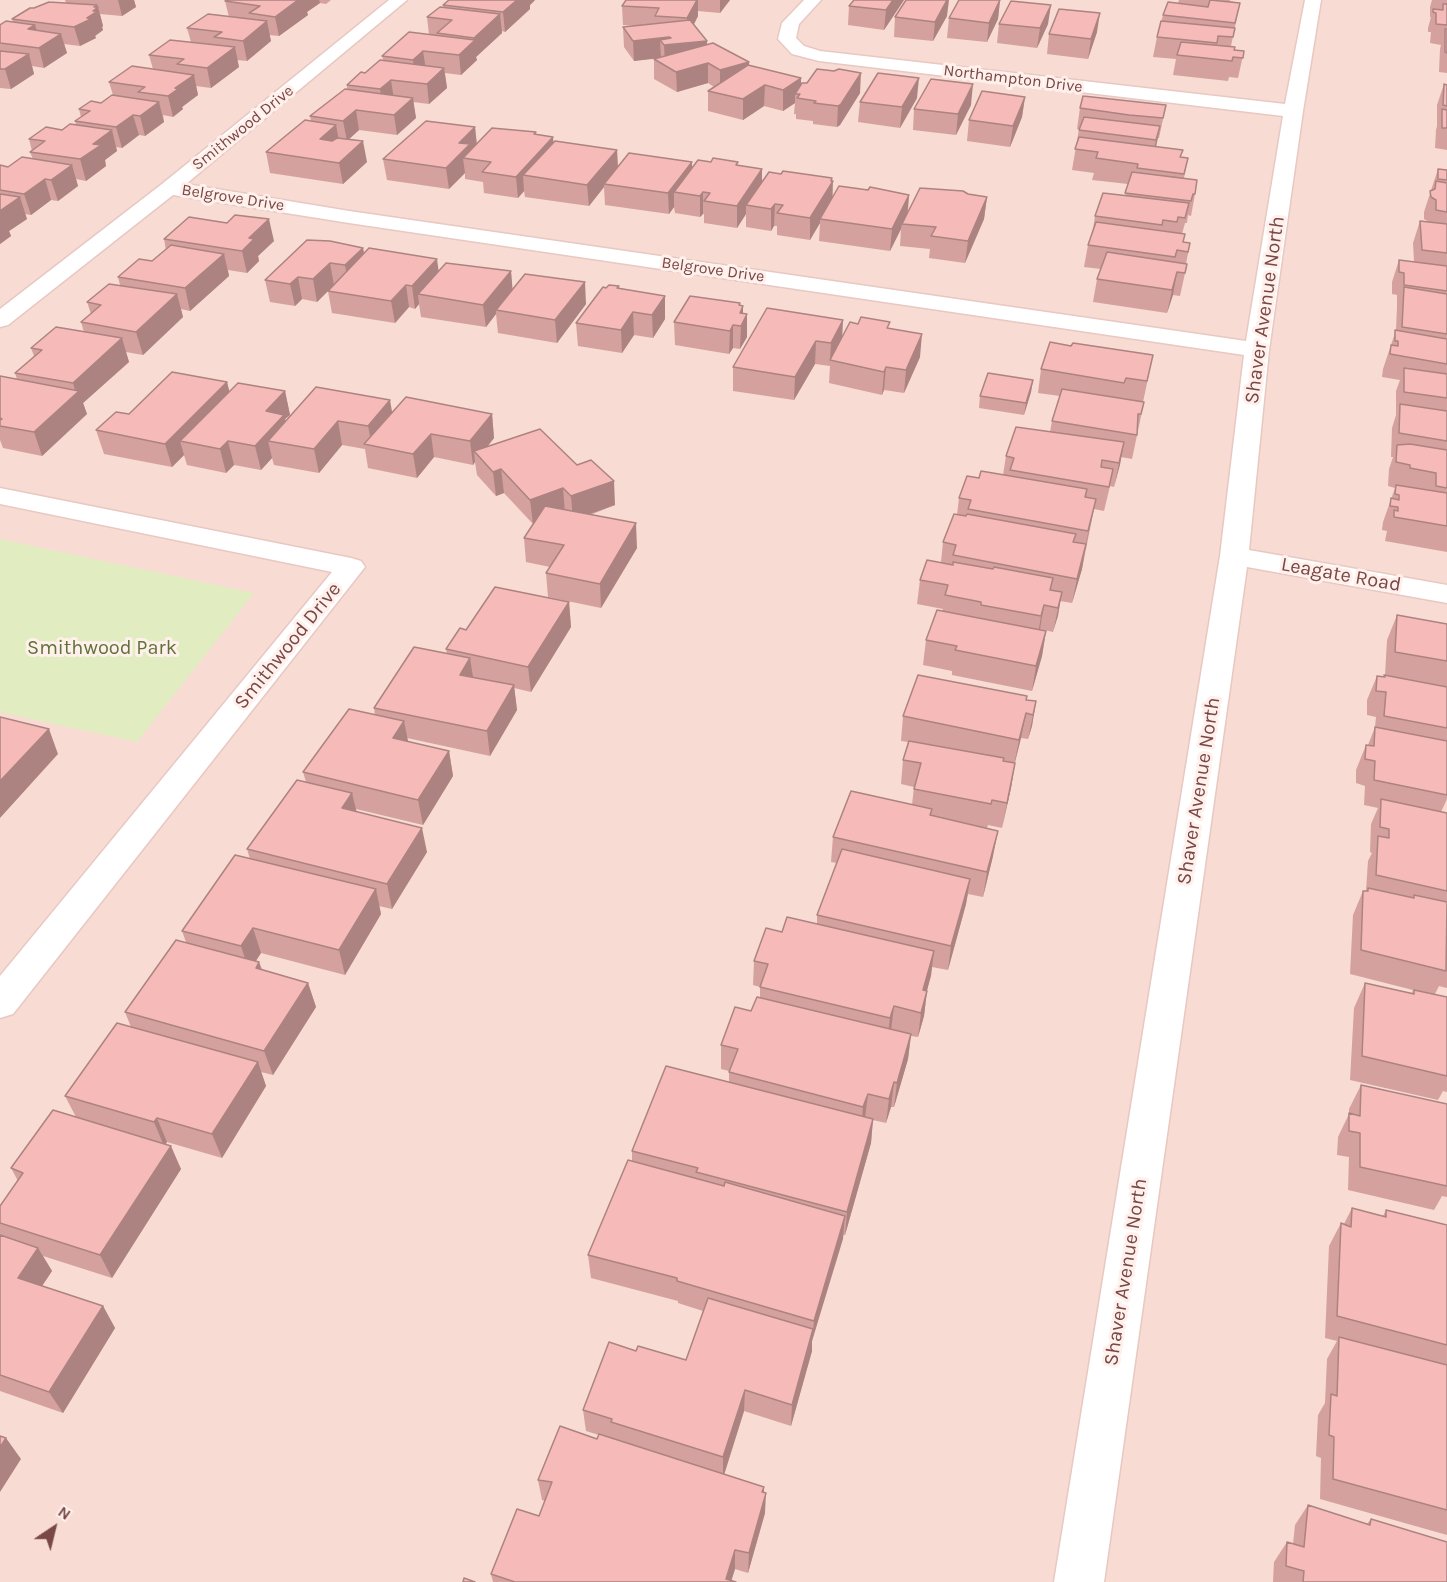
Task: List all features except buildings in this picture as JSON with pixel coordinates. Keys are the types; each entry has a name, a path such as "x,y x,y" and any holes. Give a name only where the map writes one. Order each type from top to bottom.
{"street":[{"name":"Smithwood Drive","path":"0,320 169,188 399,0"},
{"name":"Northampton Drive","path":"813,0 791,23 787,39 798,50 819,56 1293,111"},
{"name":"Shaver Avenue North","path":"1079,1582 1234,556 1257,350 1293,111 1313,0"},
{"name":"Belgrove Drive","path":"169,188 349,217 1257,350"},
{"name":"Smithwood Drive","path":"0,496 351,567 0,1004"},
{"name":"Leagate Road","path":"1234,556 1447,594"}],"shaded area":[{"path":"0,0 1447,0 1447,1582 0,1582"}],"green space":[{"name":"Smithwood Park","path":"0,539 254,593 137,742 0,712"}]}
